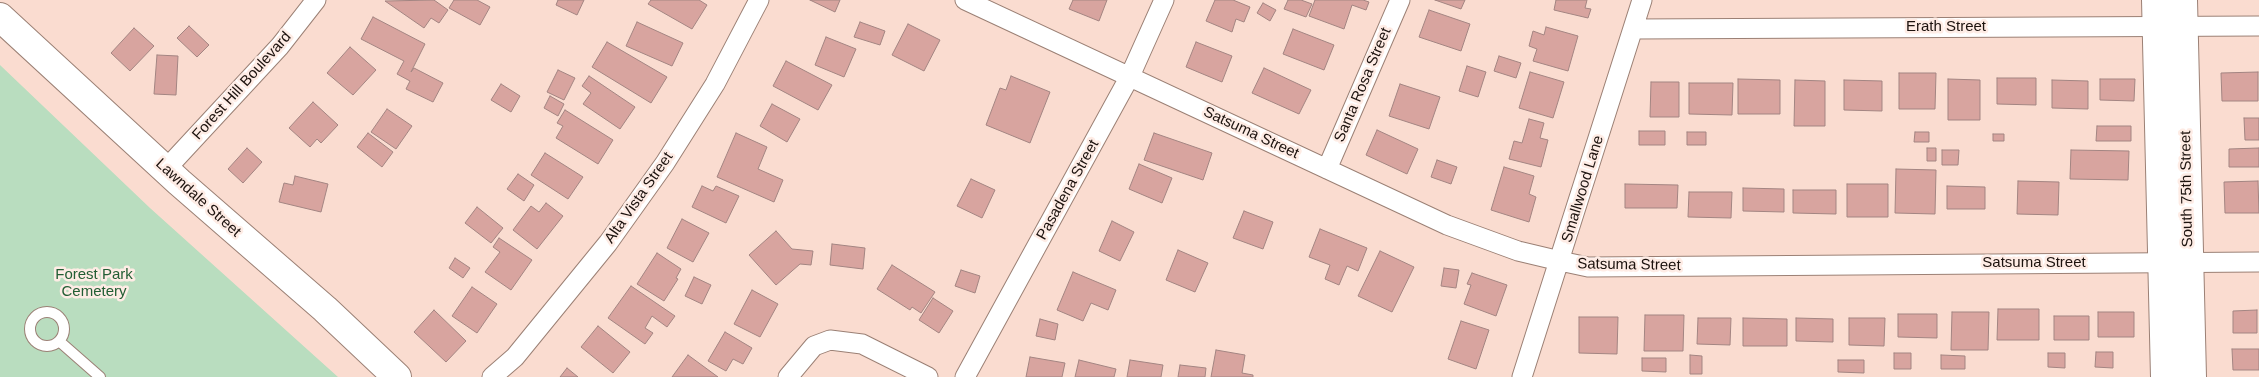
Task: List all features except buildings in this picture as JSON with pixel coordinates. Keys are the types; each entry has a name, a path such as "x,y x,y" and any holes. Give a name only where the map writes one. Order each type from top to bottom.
{"main road":[{"name":"South 75th Street","path":"2156,0 2165,377"},
{"name":"South 75th Street","path":"2183,13 2192,377"},
{"name":"Lawndale Street","path":"0,17 166,169 325,309 397,377"}],"street":[{"name":"Forest Hill Boulevard","path":"166,169 280,46 316,0"},
{"name":"Alta Vista Street","path":"492,377 515,356 608,243 665,163 716,84 759,0"},
{"name":"Satsuma Street","path":"965,0 1447,225 1518,251 1588,267 2259,262"},
{"name":"Pasadena Street","path":"965,377 1130,76 1164,0"},
{"name":"Santa Rosa Street","path":"1327,169 1400,0"},
{"name":"Smallwood Lane","path":"1522,377 1642,0"},
{"name":"Erath Street","path":"1634,29 2156,27 2183,13 2259,26"},
{"path":"788,377 814,346 830,340 843,340 862,344 928,377"}],"lane":[{"path":"59,340 100,377"}],"green space":[{"name":"Forest Park Cemetery","path":"0,65 150,208 338,377 0,377"}]}
